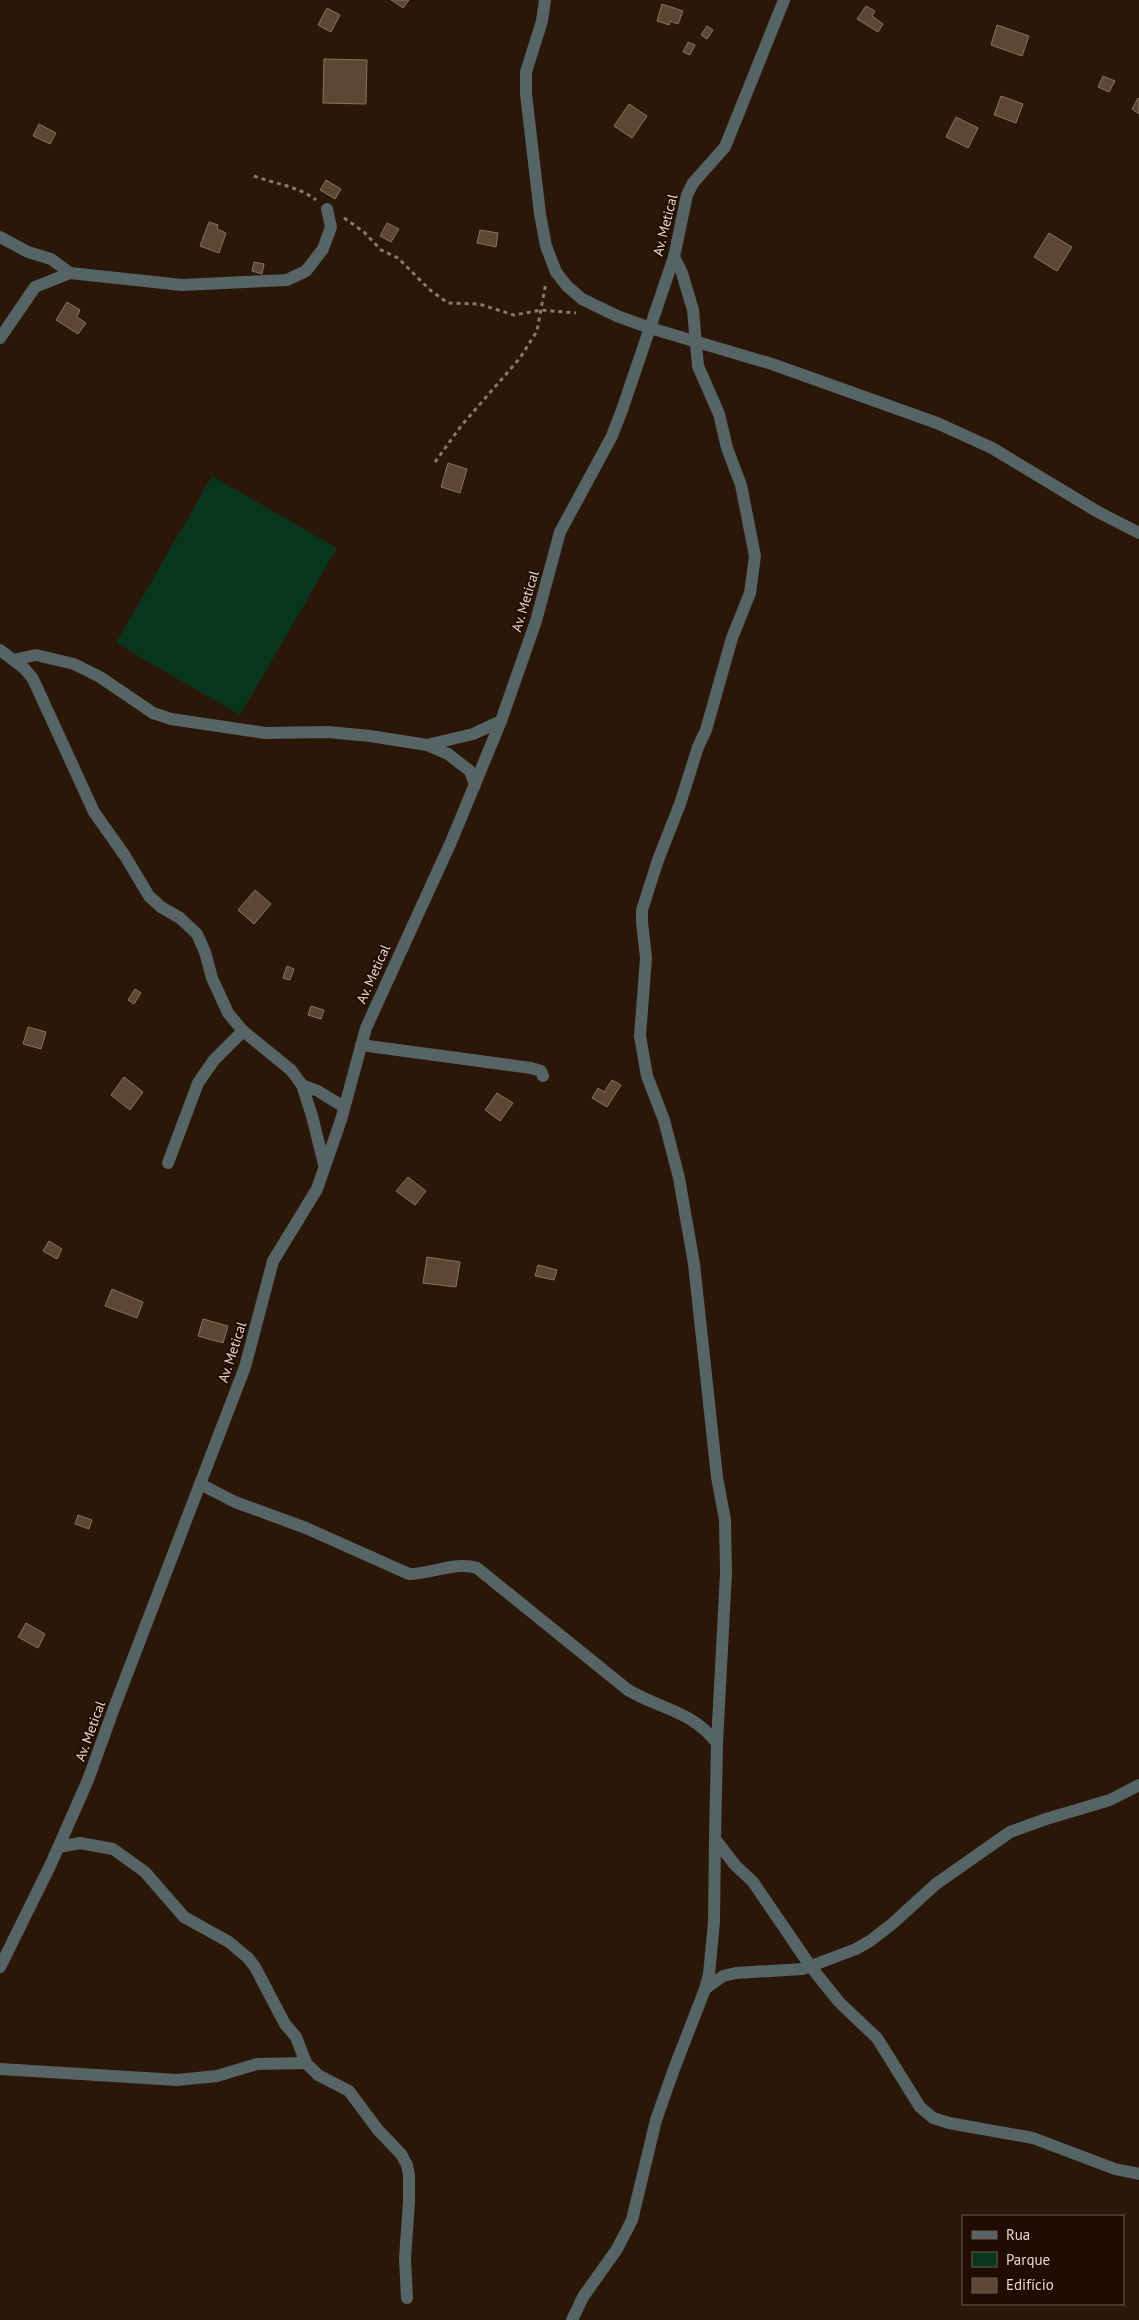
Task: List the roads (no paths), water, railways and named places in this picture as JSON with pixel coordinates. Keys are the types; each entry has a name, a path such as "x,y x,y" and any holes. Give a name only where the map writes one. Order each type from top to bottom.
{"street":[{"path":"545,0 542,21 526,72 526,94 540,214 546,246 554,266 567,286 582,299 650,328 772,364 937,423 992,448 1098,512 1139,533"},
{"name":"Av. Metical","path":"0,1967 59,1847 88,1780 245,1367 257,1328 270,1270 282,1244 314,1196 344,1108 366,1028 475,785 501,721 536,621 560,532 612,436 637,370 674,257 690,189 725,147 784,0"},
{"path":"0,338 35,287 70,273 182,285 287,280 306,271 323,249 331,227 327,209"},
{"path":"0,237 28,252 51,259 70,273"},
{"path":"572,2320 584,2297 617,2249 632,2220 644,2179 656,2120 705,1989 709,1974 714,1922 717,1743 726,1573 725,1520 717,1477 694,1264 679,1178 664,1120 647,1076 640,1036 646,958 642,910 658,860 680,804 692,764 706,730 732,638 750,593 755,556 741,485 727,448 719,414 701,377 695,341 694,310 682,272 674,257"},
{"path":"0,650 33,680 94,812 125,856 149,896 161,907 180,918 196,934 205,952 212,978 228,1013 244,1031 291,1070 302,1085 324,1164"},
{"path":"12,660 36,655 74,664 100,677 153,713 171,719 264,733 328,732 370,736 427,745 448,754 470,771 475,785"},
{"path":"427,745 473,734 501,721"},
{"path":"168,1163 198,1083 214,1060 244,1031"},
{"path":"362,1045 531,1068 542,1071 543,1076"},
{"path":"318,1091 333,1093 351,1083"},
{"path":"302,1085 318,1091 344,1108"},
{"path":"200,1484 235,1502 306,1528 409,1574 423,1574 460,1566 477,1568 628,1690 645,1700 683,1714 707,1731 717,1743"},
{"path":"705,1989 723,1976 736,1973 811,1967 870,1941 892,1924 936,1884 1010,1832 1110,1800 1139,1785"},
{"path":"714,1839 735,1865 753,1882 811,1967 839,2002 877,2038 920,2107 933,2118 949,2124 1033,2138 1115,2169 1139,2174"},
{"path":"59,1847 80,1843 113,1849 145,1872 184,1917 229,1942 248,1958 255,1967 285,2024 296,2037 306,2063 318,2075 349,2092 378,2130 400,2154 407,2165 409,2202 404,2258 407,2298"},
{"path":"0,2069 177,2080 217,2076 257,2064 306,2063"}]}
